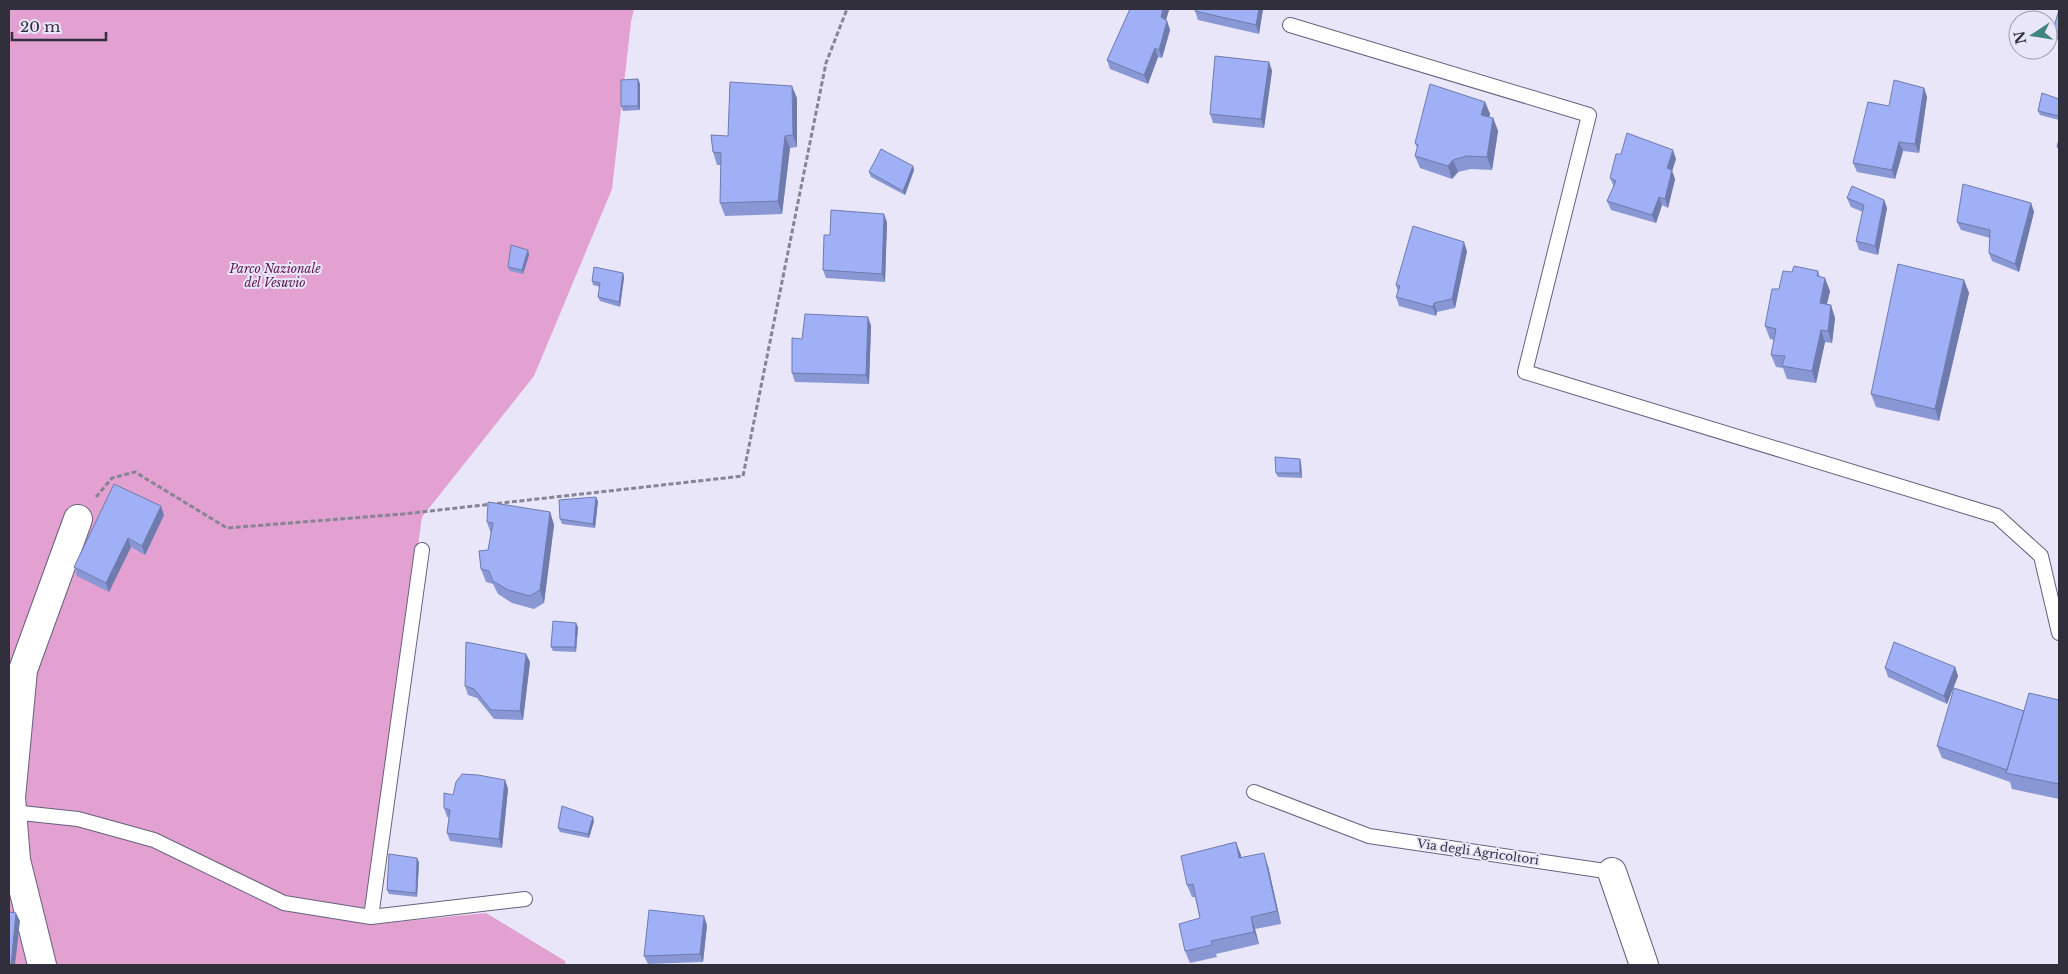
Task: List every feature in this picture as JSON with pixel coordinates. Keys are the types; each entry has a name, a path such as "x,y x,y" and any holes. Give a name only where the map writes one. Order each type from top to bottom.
{"street":[{"path":"42,965 16,860 11,801 23,670 78,519"},
{"name":"Via degli Agricoltori","path":"1612,872 1644,965"}],"lane":[{"path":"1290,25 1589,115 1525,372 1997,516 2041,556 2059,633"},
{"path":"371,917 422,550"},
{"name":"Via degli Agricoltori","path":"1254,792 1369,836 1612,872"},
{"path":"11,801 154,840 284,903 371,917 525,899"}],"path":[{"path":"78,519 112,478 136,472 227,528 403,514 743,476 826,62 847,9"}],"green space":[{"name":"Parco Nazionale del Vesuvio","path":"9,9 634,9 612,189 534,376 422,517 362,924 486,913 565,961 566,965 9,965"}],"building":[{"path":"1130,9 1163,9 1161,17 1167,21 1159,50 1155,48 1144,75 1107,60"},
{"path":"1196,9 1259,9 1256,25 1195,11"},
{"path":"2059,10 2059,32 2058,32"},
{"path":"1215,56 1269,62 1261,119 1210,114"},
{"path":"638,79 638,106 621,106 621,80"},
{"path":"1894,80 1924,88 1915,144 1899,142 1892,170 1853,163 1868,102 1889,106"},
{"path":"730,82 792,86 793,135 785,136 778,201 720,203 721,153 713,152 711,135 728,136"},
{"path":"1430,84 1485,102 1481,115 1493,118 1487,157 1467,156 1453,160 1448,166 1415,156 1418,145 1415,143"},
{"path":"2042,93 2059,99 2059,116 2038,111"},
{"path":"1627,133 1673,150 1667,168 1672,170 1665,199 1659,197 1652,215 1607,201 1616,181 1610,178 1616,154 1621,154"},
{"path":"881,149 913,166 903,191 869,172"},
{"path":"1963,184 2031,203 2015,264 1989,253 1990,230 1957,222"},
{"path":"1852,186 1884,200 1875,246 1856,241 1864,205 1847,198"},
{"path":"831,210 884,214 882,274 823,270 824,235 830,235"},
{"path":"1413,226 1464,242 1452,299 1434,303 1433,307 1396,297 1400,286 1396,285"},
{"path":"511,245 528,250 522,270 508,267"},
{"path":"1898,264 1964,280 1935,409 1871,394"},
{"path":"1794,266 1818,271 1817,276 1825,278 1820,303 1831,305 1828,331 1821,330 1812,371 1782,366 1785,356 1771,355 1776,329 1765,326 1772,289 1779,289 1783,271 1792,272"},
{"path":"594,267 623,273 619,302 598,297 600,283 592,281"},
{"path":"805,314 868,317 866,375 792,373 792,338 802,339"},
{"path":"1275,457 1300,459 1300,473 1276,473"},
{"path":"114,484 161,506 142,546 128,538 106,583 74,567"},
{"path":"596,497 593,524 560,519 559,500"},
{"path":"488,502 550,512 540,590 530,596 508,590 493,581 489,571 481,569 479,551 488,550 493,523 487,522"},
{"path":"553,621 576,623 575,647 551,647"},
{"path":"466,642 526,654 520,711 491,710 474,689 465,686"},
{"path":"1894,642 1955,667 1944,696 1885,668"},
{"path":"1954,688 2024,711 2007,770 1937,746"},
{"path":"2029,693 2059,700 2059,784 2006,773"},
{"path":"462,774 505,780 499,839 447,833 450,810 444,808 444,793 453,795 456,782"},
{"path":"562,806 593,817 588,834 558,828"},
{"path":"1236,842 1239,858 1264,853 1277,911 1251,917 1254,932 1211,941 1212,945 1185,951 1179,924 1200,918 1193,884 1187,885 1181,856"},
{"path":"389,854 417,858 416,893 387,890"},
{"path":"649,910 704,916 700,954 644,956"},
{"path":"9,912 16,913 11,965 9,965"}]}
